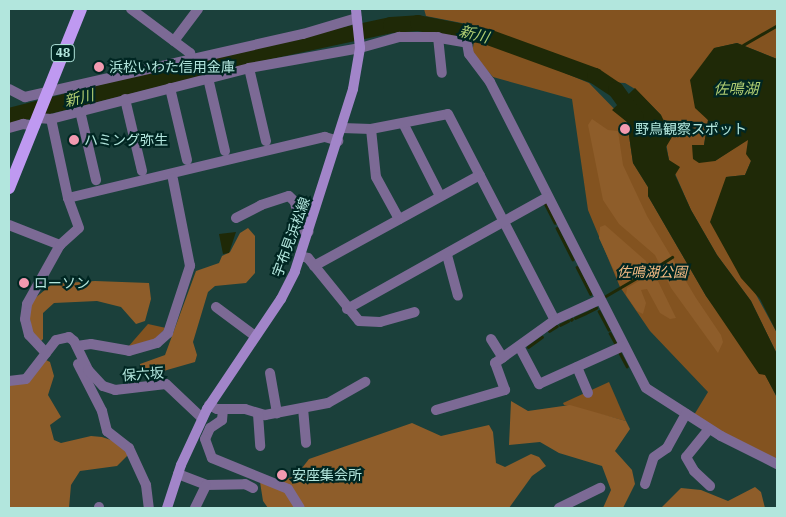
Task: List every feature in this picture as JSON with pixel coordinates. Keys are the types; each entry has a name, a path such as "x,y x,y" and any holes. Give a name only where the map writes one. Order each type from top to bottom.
{"main road":[{"name":"48","path":"9,188 40,120 47,94 81,9"},
{"name":"宇布見浜松線","path":"168,508 178,474 202,418 286,290 300,256 354,89 360,46 357,16"}],"street":[{"path":"131,9 190,53 191,60"},
{"path":"174,41 198,9"},
{"path":"9,89 22,97 47,94 191,60 357,16"},
{"path":"9,128 249,68 399,38 438,38 467,43 469,54 490,82 599,300 646,388 709,428 777,464"},
{"path":"438,38 442,73"},
{"path":"249,68 266,141"},
{"path":"208,78 225,151"},
{"path":"170,88 187,160"},
{"path":"125,99 142,171"},
{"path":"80,111 96,180"},
{"path":"342,128 371,129 448,114 555,320"},
{"path":"40,120 79,228 60,246 25,312 29,335 46,353"},
{"path":"403,123 440,196"},
{"path":"371,129 376,177 399,218"},
{"path":"68,198 325,137 338,141"},
{"path":"314,266 480,175"},
{"path":"77,346 91,344 129,351 157,343 168,333 190,266 173,179"},
{"path":"236,218 261,205 290,196 295,202 300,229 309,232"},
{"path":"347,309 547,197"},
{"path":"9,225 60,246"},
{"path":"446,255 458,296"},
{"path":"300,256 314,266 347,309 359,321 369,323 415,312"},
{"path":"436,410 505,390 495,363 520,348 555,320 599,300"},
{"path":"216,307 255,336"},
{"path":"9,381 26,378 59,338 69,337 69,343 102,411 107,431 130,448 146,485 149,508"},
{"name":"保六坂","path":"69,337 77,346 88,370 104,386 115,390 166,384 202,418"},
{"path":"491,339 503,358"},
{"path":"520,348 539,384 623,346"},
{"path":"577,367 588,393"},
{"path":"270,374 277,413"},
{"path":"209,405 223,409 245,409 258,414 277,413 328,403 366,382"},
{"path":"303,408 306,443"},
{"path":"223,409 222,420 210,428 205,440 212,458 288,489 300,508"},
{"path":"258,414 260,446"},
{"path":"645,484 654,457 667,448 686,414"},
{"path":"709,428 686,457 694,471 710,486"},
{"path":"178,474 206,484 246,484 253,488"},
{"path":"195,508 206,484"},
{"path":"559,508 596,494"}],"green space":[{"name":"佐鳴湖公園","path":"424,9 777,9 777,59 737,43 715,48 705,61 703,114 708,120 704,145 715,161 748,139 751,161 745,175 726,177 753,289 777,333 777,354 751,301 717,255 691,210 669,160 661,115 635,89 625,83 606,82 520,42 477,26 426,16"},
{"name":"佐鳴湖公園","path":"475,36 589,83 627,122 633,163 648,187 648,196 706,296 765,374 777,398 777,460 722,434 694,415 708,392 650,331 620,287 588,210 572,99 493,77 472,53"},
{"path":"148,324 166,328 155,339 128,347"},
{"path":"609,382 626,421 564,405 563,403"}],"shaded area":[{"path":"592,119 608,130 618,131 623,165 647,216 696,298 721,335 723,342 718,353 671,288 655,255 619,224 603,200 588,125"},
{"path":"605,225 646,261 648,267 626,280 618,279 599,238 600,227"},
{"path":"248,228 255,236 255,273 246,283 215,286 208,292 193,342 197,355 195,362 146,376 140,374 140,364 165,355 196,271 219,263 222,256 230,252 240,233"},
{"path":"649,275 656,277 676,318 670,319 660,313 647,289 641,290 646,303 643,314 637,311 626,295 627,288"},
{"path":"95,281 149,283 151,299 145,321 136,324 121,307 97,301 54,303 43,313 43,339 40,342 32,333 29,312 34,299 52,284"},
{"path":"46,360 50,362 54,376 48,395 61,417 50,425 54,440 61,443 91,436 102,437 117,442 127,451 127,456 117,466 80,471 71,485 69,508 9,508 9,385"},
{"path":"511,401 528,411 570,405 626,421 630,429 615,451 632,470 635,484 623,508 603,508 611,490 602,466 559,453 540,442 509,445"},
{"path":"412,423 441,436 489,425 493,432 496,463 505,467 531,454 539,457 546,466 532,476 509,508 268,508 263,501 260,482 295,477 309,459"},
{"path":"755,487 761,492 765,508 661,508 681,488 701,490 728,501"}],"water":[{"name":"佐鳴湖","path":"737,43 777,59 777,333 760,299 741,278 710,222 726,177 745,175 751,161 746,154 748,140 715,161 699,163 693,159 692,145 704,145 708,120 695,108 690,80 714,48"},
{"path":"635,88 661,115 672,137 666,147 669,160 680,167 675,175 691,210 717,255 751,301 777,354 777,397 765,375 759,374 706,296 648,196 648,187 633,163 627,122 612,110"},
{"path":"236,232 229,253 223,254 219,234"}],"waterway":[{"name":"新川","path":"9,116 247,56 391,25 418,23 488,37 595,76 616,90 636,118"},
{"path":"743,45 777,25"},
{"name":"新川","path":"24,120 28,110"},
{"path":"545,203 555,223"},
{"path":"557,228 573,259"},
{"path":"661,264 672,257"},
{"path":"577,267 591,294"},
{"path":"604,297 652,269"},
{"path":"588,312 596,308"},
{"path":"599,311 609,330"},
{"path":"575,318 586,313"},
{"path":"560,325 568,321"},
{"path":"549,331 557,326"},
{"path":"610,333 616,344"},
{"path":"528,347 542,337"},
{"path":"620,353 627,366"}],"place":[{"name":"浜松いわた信用金庫","path":"99,67"},
{"name":"野鳥観察スポット","path":"625,129"},
{"name":"ハミング弥生","path":"74,140"},
{"name":"ローソン","path":"24,283"},
{"name":"安座集会所","path":"282,475"}]}
